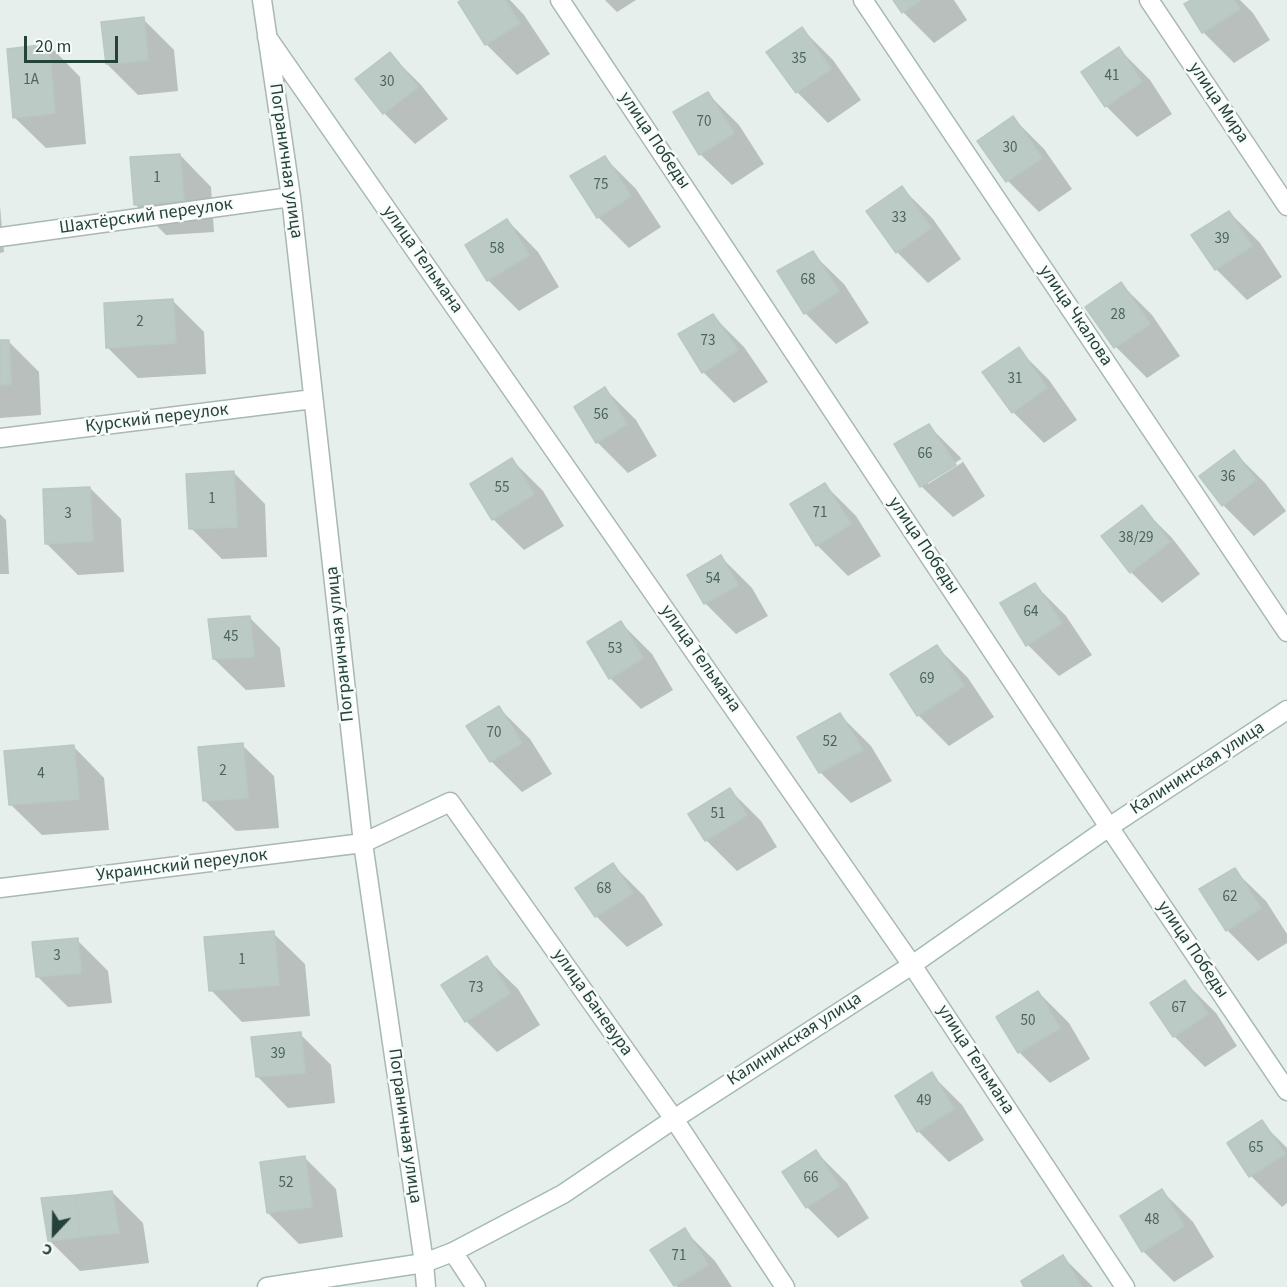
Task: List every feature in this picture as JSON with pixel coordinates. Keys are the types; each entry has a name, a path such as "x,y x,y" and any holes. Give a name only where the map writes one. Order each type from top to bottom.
{"street":[{"name":"Пограничная улица","path":"262,0 291,197 363,843 426,1287"},
{"name":"улица Победы","path":"560,0 1287,1091"},
{"name":"улица Чкалова","path":"863,0 1287,632"},
{"name":"улица Мира","path":"1149,0 1287,206"},
{"name":"улица Тельмана","path":"267,37 912,965 1125,1287"},
{"name":"Шахтёрский переулок","path":"0,237 291,197"},
{"name":"Курский переулок","path":"0,438 313,399"},
{"name":"Калининская улица","path":"267,1287 424,1263 453,1252 563,1194 674,1119 912,965 1110,827 1287,710"},
{"name":"улица Баневура","path":"363,843 450,802 674,1119 785,1287"},
{"name":"Украинский переулок","path":"0,888 363,843"},
{"path":"453,1252 476,1287"}],"building":[{"path":"462,0 505,0 520,23 485,45 458,2"},
{"path":"893,0 921,0 902,13"},
{"path":"1191,0 1234,0 1240,9 1202,33 1184,4"},
{"path":"144,17 148,60 106,64 101,22"},
{"path":"802,27 831,69 796,93 766,52"},
{"path":"49,44 55,113 13,118 7,49"},
{"path":"1119,47 1142,82 1105,107 1081,72"},
{"path":"390,52 418,87 383,114 355,79"},
{"path":"708,92 734,133 699,155 673,112"},
{"path":"1013,116 1042,158 1006,182 977,141"},
{"path":"180,154 184,201 134,205 130,157"},
{"path":"605,156 631,196 597,218 570,176"},
{"path":"902,186 931,228 896,253 866,211"},
{"path":"1229,211 1252,246 1215,270 1191,235"},
{"path":"507,219 529,255 487,281 465,245"},
{"path":"813,251 839,291 804,314 777,271"},
{"path":"1121,282 1150,324 1114,348 1085,307"},
{"path":"173,299 176,343 106,348 104,303"},
{"path":"713,314 738,350 702,373 678,334"},
{"path":"0,340 9,340 11,384 0,385"},
{"path":"1019,347 1047,388 1012,413 982,372"},
{"path":"605,387 627,424 596,443 574,407"},
{"path":"929,424 956,465 920,487 894,444"},
{"path":"1234,450 1256,480 1222,506 1199,476"},
{"path":"512,458 534,494 492,520 470,484"},
{"path":"234,471 237,527 189,529 186,474"},
{"path":"825,483 851,524 816,546 790,504"},
{"path":"90,487 93,541 45,544 43,489"},
{"path":"1142,505 1170,542 1130,573 1101,536"},
{"path":"721,555 738,585 704,604 687,575"},
{"path":"1035,583 1062,623 1026,646 1000,603"},
{"path":"250,616 254,657 213,659 208,619"},
{"path":"621,621 643,658 609,679 587,642"},
{"path":"937,645 964,686 917,716 890,674"},
{"path":"499,706 522,743 490,762 466,726"},
{"path":"840,713 863,750 819,773 797,737"},
{"path":"243,743 248,798 203,801 198,747"},
{"path":"74,745 79,799 9,805 4,751"},
{"path":"730,788 747,815 705,841 688,814"},
{"path":"613,863 633,893 595,917 575,888"},
{"path":"1235,868 1261,908 1226,931 1199,889"},
{"path":"274,931 279,985 209,991 204,937"},
{"path":"78,938 81,973 36,977 32,942"},
{"path":"487,956 510,993 465,1022 441,985"},
{"path":"1185,980 1208,1014 1173,1037 1150,1003"},
{"path":"1038,991 1060,1028 1018,1053 996,1017"},
{"path":"301,1032 305,1073 256,1077 251,1037"},
{"path":"932,1072 954,1109 917,1132 895,1096"},
{"path":"1262,1120 1285,1154 1249,1177 1227,1143"},
{"path":"816,1150 839,1186 806,1208 782,1172"},
{"path":"305,1156 312,1207 267,1213 260,1162"},
{"path":"1162,1189 1184,1226 1142,1252 1120,1216"},
{"path":"112,1191 119,1233 80,1237 76,1195"},
{"path":"76,1195 80,1237 48,1241 41,1198"},
{"path":"685,1228 708,1265 674,1286 650,1250"},
{"path":"1063,1255 1082,1287 1024,1287 1021,1281"}]}
